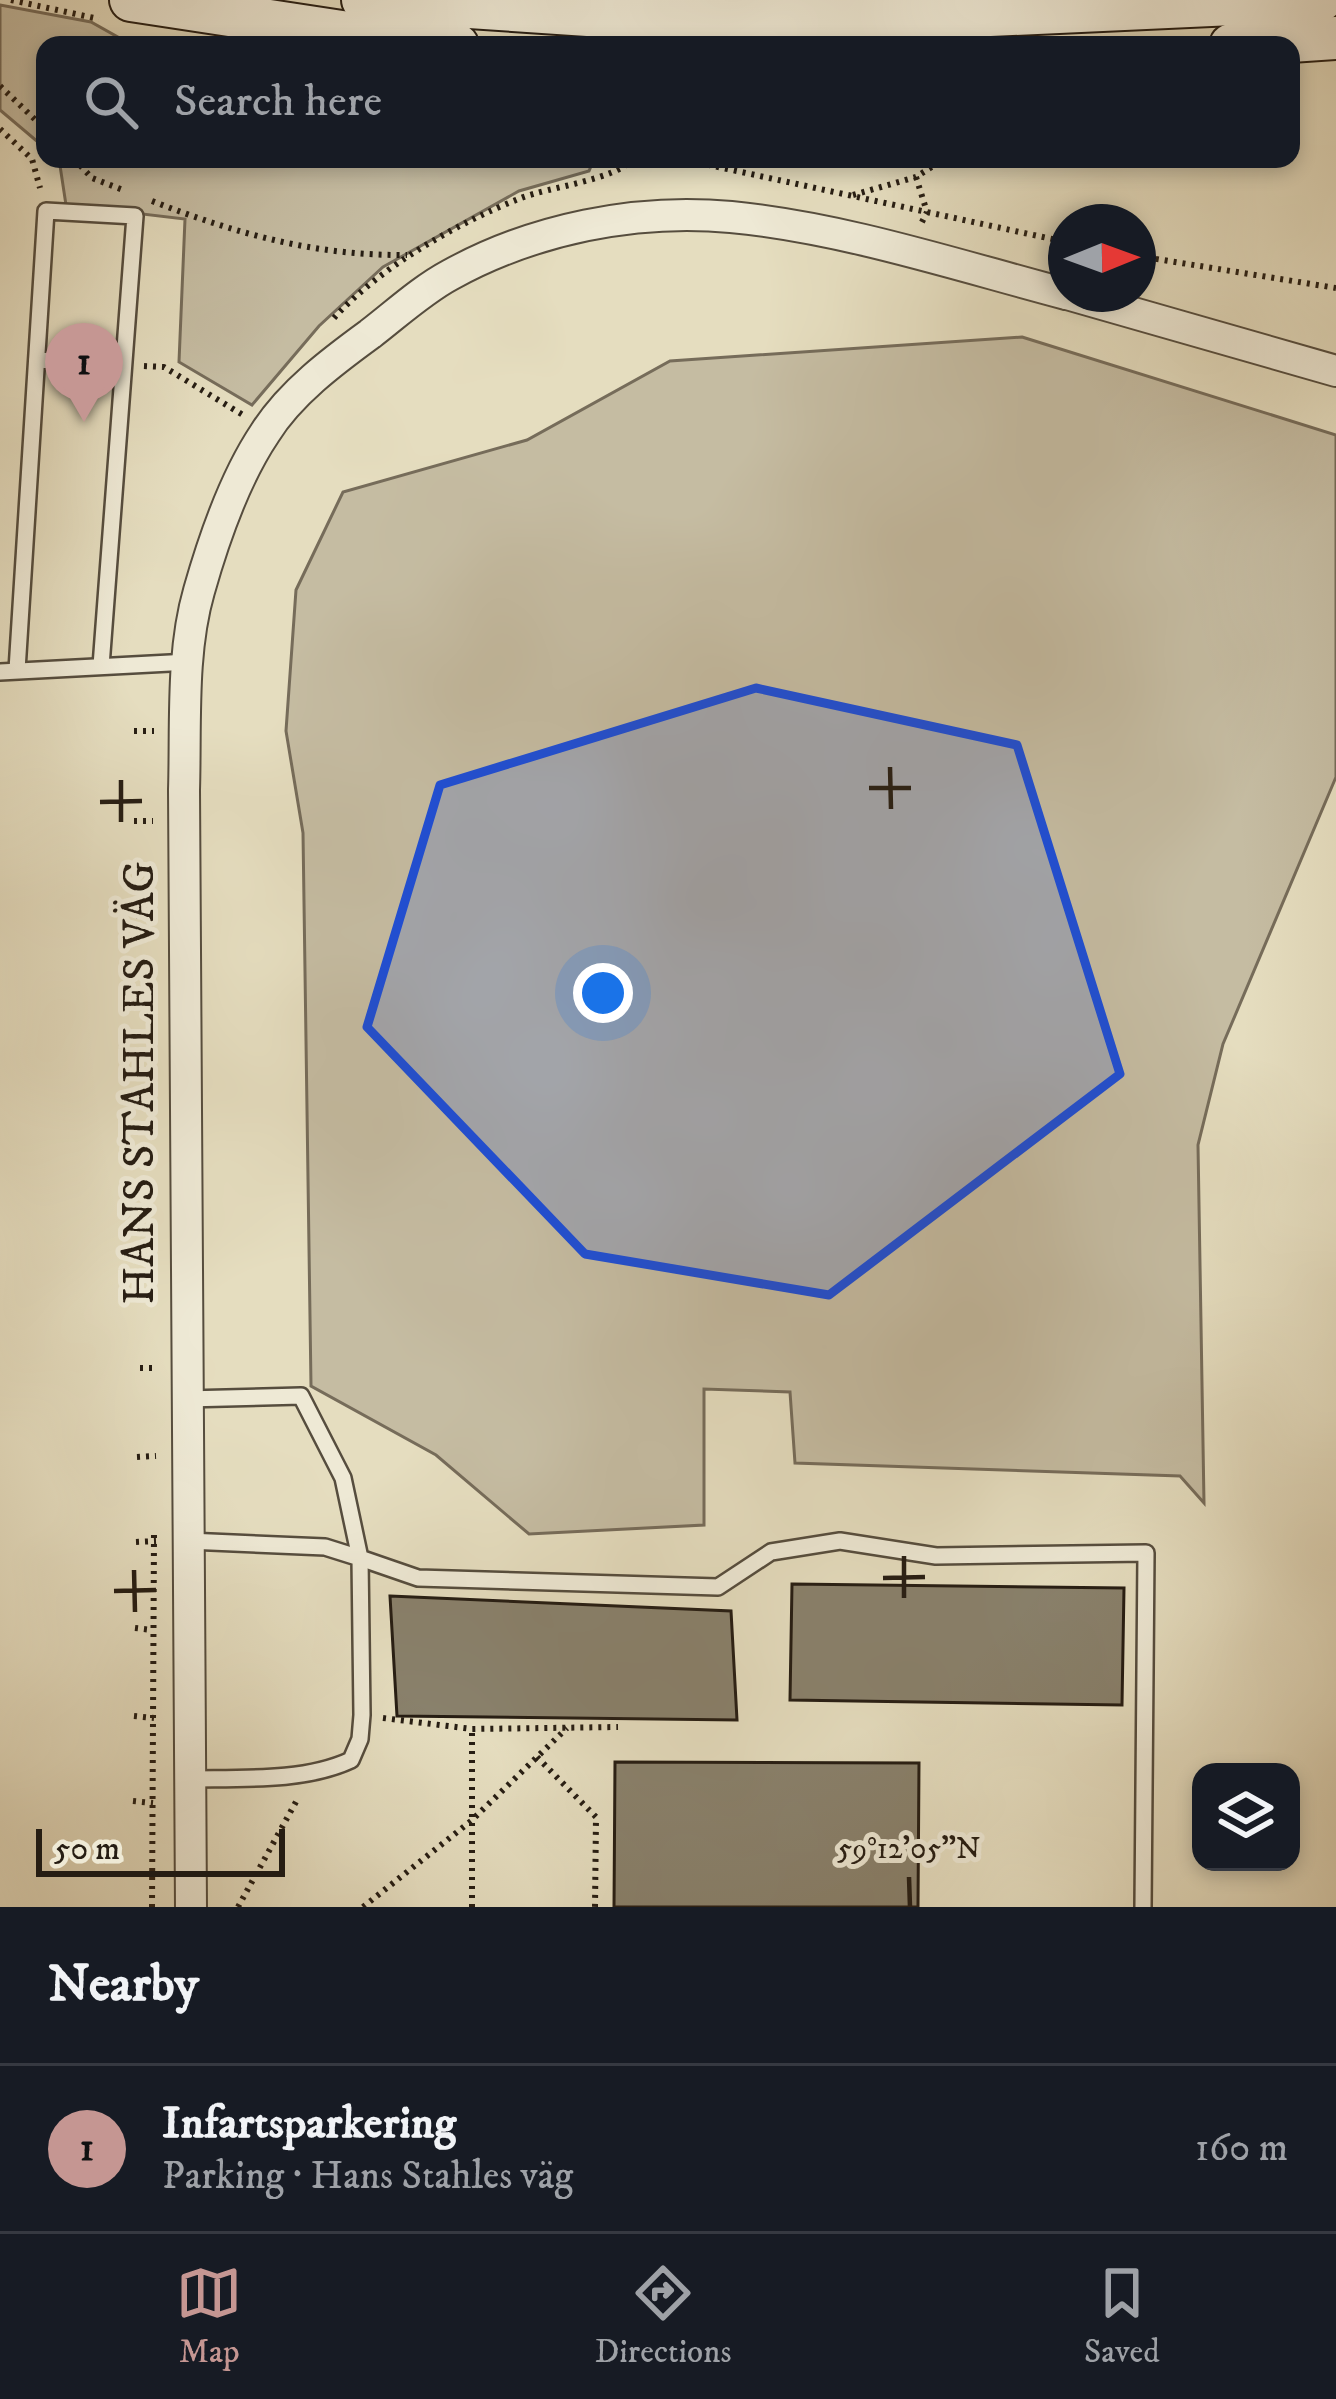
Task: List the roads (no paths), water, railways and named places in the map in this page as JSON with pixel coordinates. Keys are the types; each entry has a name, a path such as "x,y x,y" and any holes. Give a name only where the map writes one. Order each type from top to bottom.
{"main road":[{"path":"131,0 368,36"},
{"path":"363,0 588,15 859,22 1321,0"},
{"path":"1300,40 1336,38"}],"street":[{"name":"HANS STAHLES VÄG","path":"191,1907 188,1541 171,1394 189,662 197,596 245,466 257,417 447,276 502,250 599,222 728,217 792,226 1048,289"},
{"name":"HANS STAHLES VÄG","path":"1129,312 1336,371"}],"lane":[{"path":"101,666 135,216 46,211 38,360 8,671 189,662"},
{"path":"38,360 122,364"},
{"path":"171,1394 302,1396 343,1478 360,1558 362,1715 360,1739 351,1760 311,1772 188,1779"},
{"path":"188,1541 325,1547 418,1578 718,1587 771,1552 840,1541 936,1556 1146,1553 1143,1907"}],"place":[{"name":"Infartsparkering","path":"84,422"}]}
